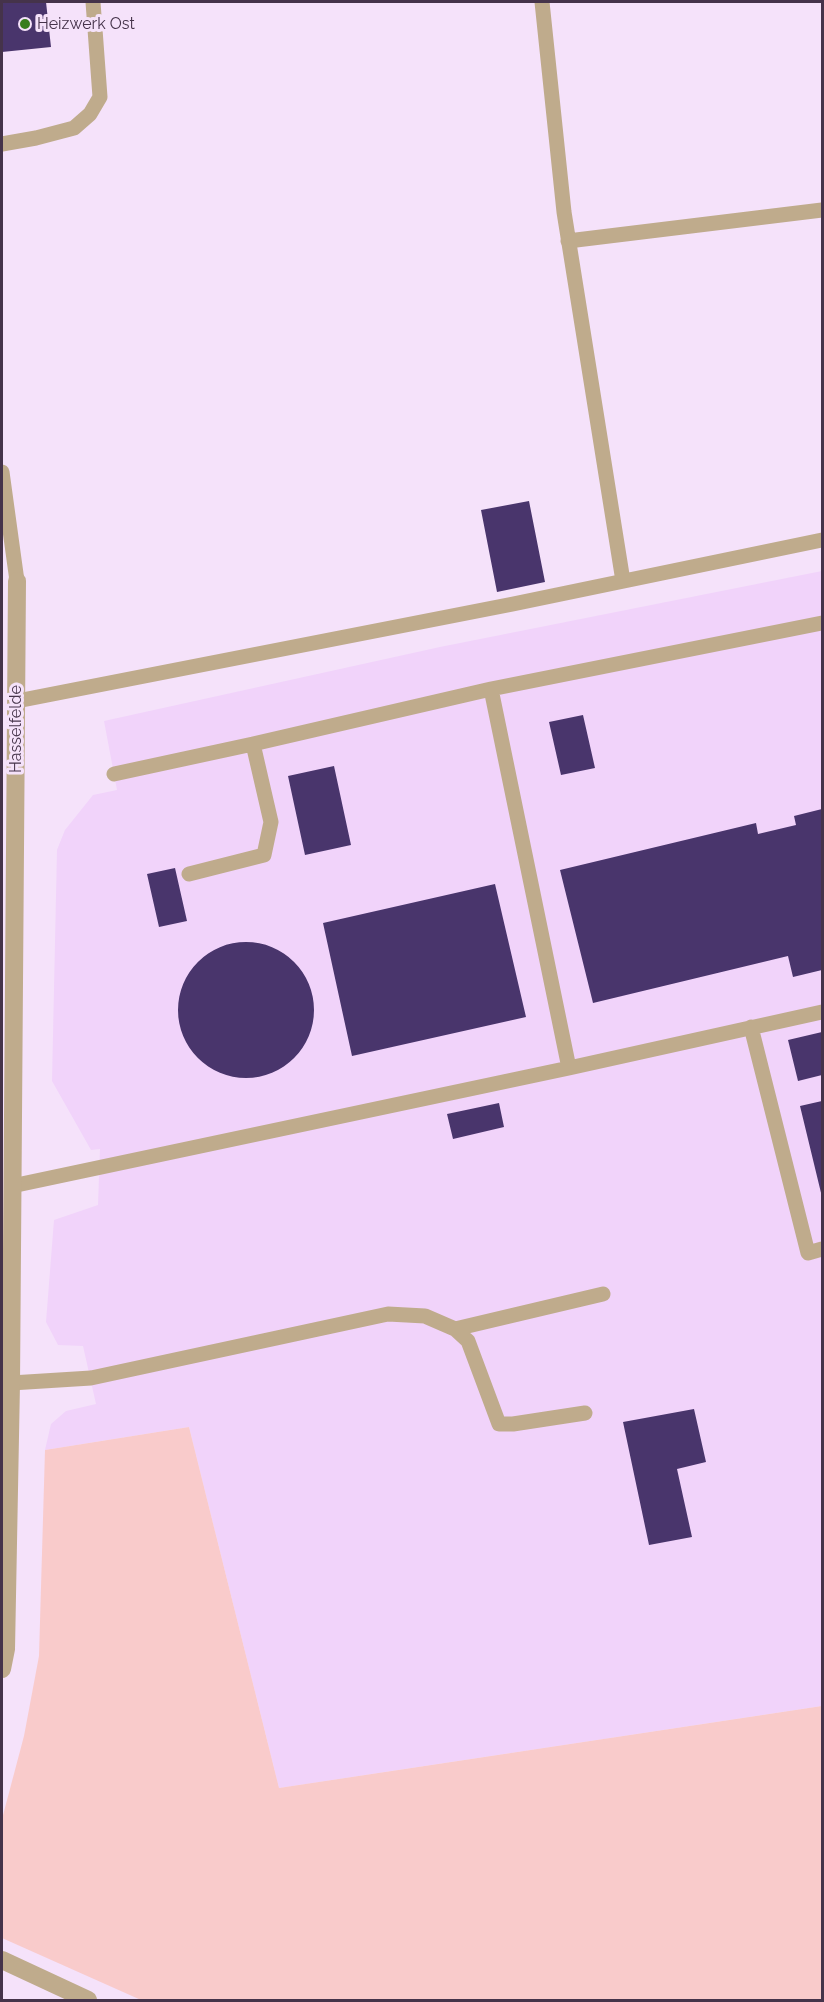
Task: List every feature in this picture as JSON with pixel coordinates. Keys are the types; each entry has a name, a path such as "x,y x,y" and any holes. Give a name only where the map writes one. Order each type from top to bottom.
{"street":[{"name":"Hasselfelde","path":"2,1669 6,1649 11,1383 17,581"},
{"path":"2,1960 88,2001"}],"lane":[{"path":"2,144 74,128 90,114 100,97 93,2"},
{"path":"542,2 568,241 623,581"},
{"path":"568,241 822,210"},
{"path":"2,472 17,581"},
{"path":"17,701 822,540"},
{"path":"114,774 491,689 822,623"},
{"path":"491,689 569,1068"},
{"path":"189,874 264,855 271,822 253,744"},
{"path":"12,1186 569,1068 822,1011"},
{"path":"751,1027 808,1253 822,1249"},
{"path":"455,1329 603,1294"},
{"path":"11,1383 91,1378 388,1314 425,1316 455,1329 468,1341 499,1424 585,1413"}],"shaded area":[{"path":"822,571 822,1706 279,1788 189,1427 45,1450 51,1424 66,1411 96,1404 83,1346 58,1345 46,1322 54,1220 98,1205 100,1149 91,1150 52,1081 57,850 65,830 93,795 117,790 104,721 440,647"},
{"path":"189,1427 279,1788 822,1706 822,2000 141,2000 2,1938 2,1819 24,1736 39,1656 45,1450"}],"building":[{"name":"Heizwerk Ost","path":"2,2 46,2 51,47 2,52"},
{"path":"529,501 545,582 497,592 481,510"},
{"path":"583,715 595,768 561,775 549,722"},
{"path":"334,766 351,845 305,855 288,776"},
{"path":"822,809 822,970 793,977 788,956 593,1003 560,870 756,823 758,834 796,825 794,816"},
{"path":"175,868 187,921 159,927 147,874"},
{"path":"495,884 526,1017 352,1056 323,923"},
{"path":"246,942 272,948 294,962 308,984 314,1010 308,1036 294,1058 272,1072 246,1078 220,1072 198,1058 184,1036 178,1010 184,984 198,962 220,948"},
{"path":"822,1032 822,1075 798,1081 788,1040"},
{"path":"822,1101 822,1197 800,1106"},
{"path":"499,1103 504,1127 453,1139 447,1114"},
{"path":"694,1409 706,1462 677,1469 692,1537 649,1545 623,1422"}],"place":[{"name":"Heizwerk Ost","path":"25,24"}]}
